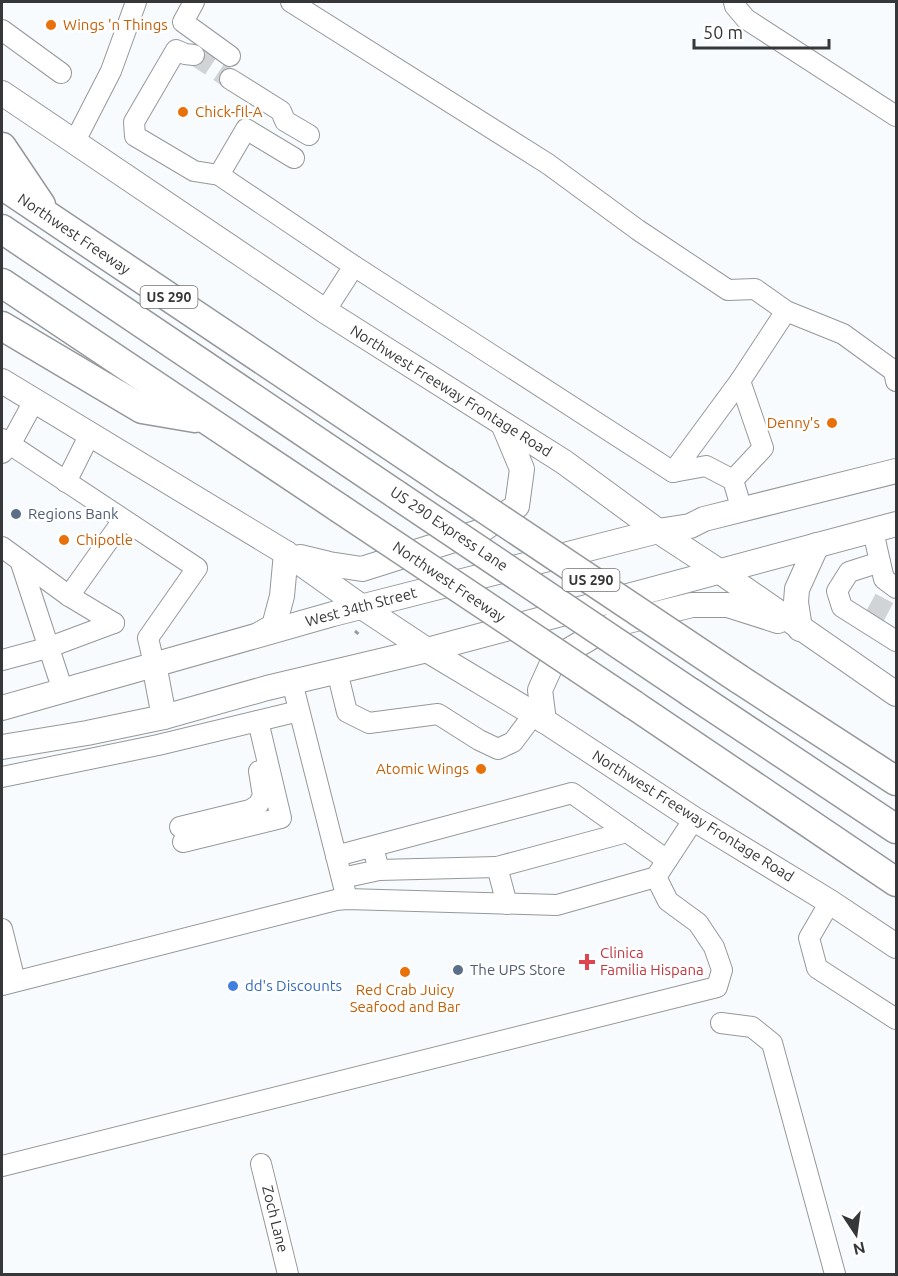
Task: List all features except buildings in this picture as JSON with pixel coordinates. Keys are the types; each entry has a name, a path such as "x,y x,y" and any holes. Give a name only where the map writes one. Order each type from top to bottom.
{"highway":[{"path":"2,147 49,216"},
{"name":"Northwest Freeway","path":"2,185 739,679 897,781"},
{"name":"US 290 Express Lane","path":"2,229 897,829"},
{"name":"Northwest Freeway","path":"2,283 897,882"},
{"path":"2,326 142,409 207,420"}],"main road":[{"name":"Northwest Freeway Frontage Road","path":"2,93 325,311 564,462 658,531 897,694"},
{"name":"Northwest Freeway Frontage Road","path":"2,381 286,553 427,650 539,717 694,819 897,946"},
{"path":"260,634 274,626 282,596 286,553 329,564 362,569 479,532 517,506 522,469 504,426"},
{"name":"West 34th Street","path":"2,708 260,634 658,531 690,526 704,519 897,471"},
{"path":"2,747 164,717 292,682 427,650 897,524"},
{"path":"539,717 540,690 554,659 612,625 692,604 728,605 800,629 796,602 797,589 817,545"},
{"path":"154,664 164,717"}],"street":[{"path":"74,143 111,71 136,2"},
{"path":"194,2 183,22 230,56"},
{"path":"291,2 548,164 638,230 729,290 755,289 786,311 843,334 894,371 897,381"},
{"path":"734,2 746,19 897,116"},
{"path":"2,30 61,73"},
{"path":"189,57 176,50 134,122 135,135 194,171 219,175 354,266 673,472 706,466 733,480 742,510"},
{"path":"227,83 281,111 285,121 309,135"},
{"path":"219,175 246,129 294,158"},
{"path":"325,311 354,266"},
{"path":"673,472 740,381 786,311"},
{"path":"733,480 763,448 740,381"},
{"path":"34,401 4,446 66,482 197,568 148,638 154,664"},
{"path":"66,482 90,434"},
{"path":"69,596 123,520"},
{"path":"873,531 884,579 892,590"},
{"path":"2,548 69,596 114,623 48,648 2,660"},
{"path":"20,560 63,691"},
{"path":"880,562 849,572 837,591 842,607 872,620 896,640"},
{"path":"337,671 347,712 369,723 438,714 498,749 513,742 539,717"},
{"path":"292,682 347,899"},
{"path":"2,777 171,742 299,711"},
{"path":"164,717 171,742"},
{"path":"253,723 268,796 281,818 182,834 250,810 268,796"},
{"path":"87,733 90,759"},
{"path":"336,856 373,848 572,793 667,860"},
{"path":"2,929 8,983 347,899 557,905 656,877 694,819"},
{"path":"342,878 379,870 497,867 627,832"},
{"path":"373,848 379,870"},
{"path":"497,867 507,904"},
{"path":"2,1166 717,987 722,970 714,946 698,923 668,902 656,877"},
{"path":"830,902 809,938 817,968 897,1019"},
{"path":"721,1023 752,1027 772,1042 836,1275"},
{"name":"Zoch Lane","path":"261,1164 288,1275"}],"tunnel":[{"path":"194,55 230,79"},
{"path":"875,616 885,597"}],"place":[{"name":"Wings 'n Things","path":"51,25"},
{"name":"Chick-fil-A","path":"183,112"},
{"name":"Denny's","path":"832,423"},
{"name":"Regions Bank","path":"16,514"},
{"name":"Chipotle","path":"64,540"},
{"name":"Atomic Wings","path":"481,769"},
{"name":"Clinica Familia Hispana","path":"587,962"},
{"name":"The UPS Store","path":"458,970"},
{"name":"Red Crab Juicy Seafood and Bar","path":"405,972"},
{"name":"dd's Discounts","path":"233,986"}]}
